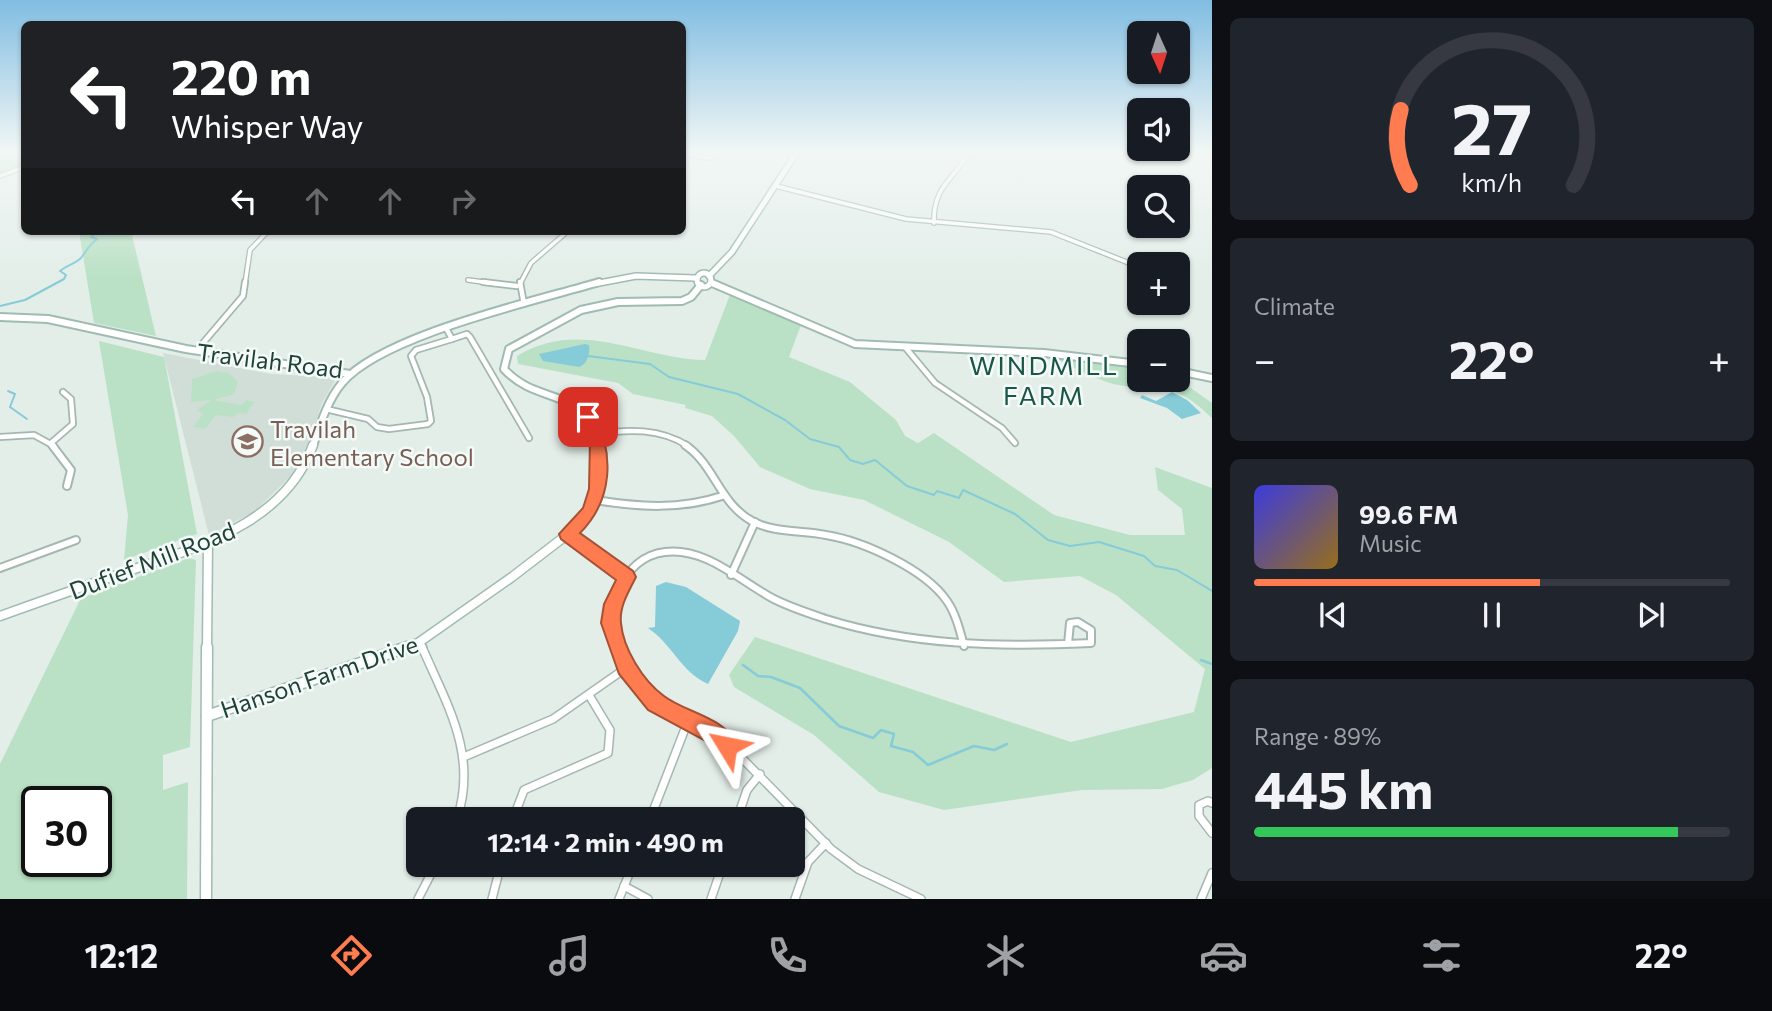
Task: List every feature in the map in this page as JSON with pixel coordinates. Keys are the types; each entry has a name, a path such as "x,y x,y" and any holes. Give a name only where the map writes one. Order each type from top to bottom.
{"main road":[{"path":"712,283 709,275 732,252 771,194"},
{"name":"Travilah Road","path":"0,317 48,319 197,350 350,374 382,351 446,328 621,277 695,278 700,274 709,275"},
{"path":"695,278 701,285"},
{"path":"595,500 597,434 588,417 579,408 507,374 503,360 509,349 581,310 618,302 682,301 691,297 701,285 712,283 841,340 866,345 1044,353 1127,363"},
{"path":"1190,373 1212,378"},
{"name":"Dufief Mill Road","path":"0,616 208,543 243,525 285,492 308,459 326,410 350,374"},
{"name":"Hanson Farm Drive","path":"207,716 420,642 568,534 590,511 595,500"},
{"path":"206,899 208,543"}],"street":[{"path":"801,194 934,223 1051,232 1080,241 1127,262"},
{"path":"934,223 933,205 937,194"},
{"path":"197,350 243,296 250,250 264,235"},
{"path":"524,304 517,286 525,268 563,235"},
{"path":"468,281 517,286"},
{"path":"446,328 452,339"},
{"path":"326,410 368,419 377,427 389,429 428,424 432,421 427,397 411,356 416,350 467,334 529,438"},
{"path":"905,347 935,383 1002,428 1015,443"},
{"path":"51,443 73,424 71,399 63,392"},
{"path":"597,434 629,430 651,432 689,446 700,457 722,496 755,522 785,530 839,537 918,574 936,588 949,604 964,646"},
{"path":"0,437 33,433 51,443 71,470 67,486"},
{"path":"595,500 626,506 669,507 702,503 722,496"},
{"path":"731,575 755,522"},
{"path":"568,534 626,577"},
{"path":"0,568 76,540"},
{"path":"921,899 851,864 826,843 760,774 711,732 656,703 626,667 611,623 613,604 626,577 643,560 658,552 676,552 699,556 783,603 871,633 964,646 1068,644 1091,643 1091,630 1078,622 1070,623 1068,644"},
{"path":"420,642 466,756 467,780 463,807"},
{"path":"466,756 553,719 626,667"},
{"path":"518,807 524,790 608,753 614,742 611,729 589,695"},
{"path":"655,807 688,721"},
{"path":"741,807 747,790 760,774"},
{"path":"1212,803 1208,801 1199,805 1199,816 1212,833"},
{"path":"794,899 808,862 826,843"},
{"path":"1201,899 1212,873"},
{"path":"418,899 429,877"},
{"path":"492,899 498,877"},
{"path":"619,899 627,877"},
{"path":"711,899 719,877"},
{"path":"624,886 648,899"}],"shaded area":[{"name":"Travilah Elementary School","path":"163,353 271,374 332,377 335,381 322,403 304,456 293,474 254,512 209,535"}],"green space":[{"path":"80,235 132,235 156,336 94,323"},
{"path":"731,292 801,325 789,357 850,382 896,420 905,436 918,443 934,433 1054,515 1130,535 1185,535 1182,509 1158,490 1155,467 1212,488 1212,768 1193,780 1162,789 1082,790 944,810 879,792 814,735 734,687 729,675 755,637 1071,742 1194,712 1205,669 1116,595 1080,576 1004,582 949,542 864,500 810,489 760,467 734,436 712,416 685,408 686,405 633,394 618,383 518,364 517,356 541,345 564,340 611,343 681,358 705,360"},
{"path":"99,341 164,357 197,534 124,560 128,515"},
{"path":"1044,353 1127,363 1127,386 1093,377"},
{"path":"216,371 229,373 238,382 234,394 214,400 242,405 246,400 254,402 246,414 238,413 234,417 216,415 205,429 193,427 203,414 197,410 211,400 191,402 192,379"},
{"path":"1190,387 1212,403 1212,418 1200,407 1180,394 1171,392 1190,392"},
{"path":"189,558 196,560 190,747 163,755 163,790 188,782 187,899 0,899 0,764 81,598"}],"water":[{"path":"589,345 589,355 579,367 543,361 539,354"},
{"path":"1172,392 1187,400 1201,413 1182,419 1167,408 1140,398 1142,395 1156,401"},
{"path":"666,582 686,587 740,621 738,631 708,684 683,665 648,628 655,627 656,586"}],"waterway":[{"path":"0,306 25,300 64,279 66,275 60,271 81,258 97,239 91,237 94,235"},
{"path":"588,356 650,364 669,377 738,394 785,420 810,439 839,447 850,460 863,464 875,460 907,486 934,495 937,491 959,498 963,490 1015,514 1048,540 1070,546 1099,542 1144,556 1155,566 1177,570 1212,591"},
{"path":"8,391 15,394 10,407 27,419"},
{"path":"1201,660 1212,664"},
{"path":"743,665 758,676 771,677 800,688 839,726 873,738 881,730 894,734 891,746 913,752 928,765 974,746 994,750 1007,744"}],"place":[{"name":"Travilah Elementary School","path":"247,442"}],"district":[{"name":"WINDMILL FARM","path":"1044,379"}],"route":[{"path":"588,417 597,434 599,447 597,489 590,511 568,534 626,577 613,604 611,623 618,651 626,667 656,703 674,715 711,732 727,746"}]}
